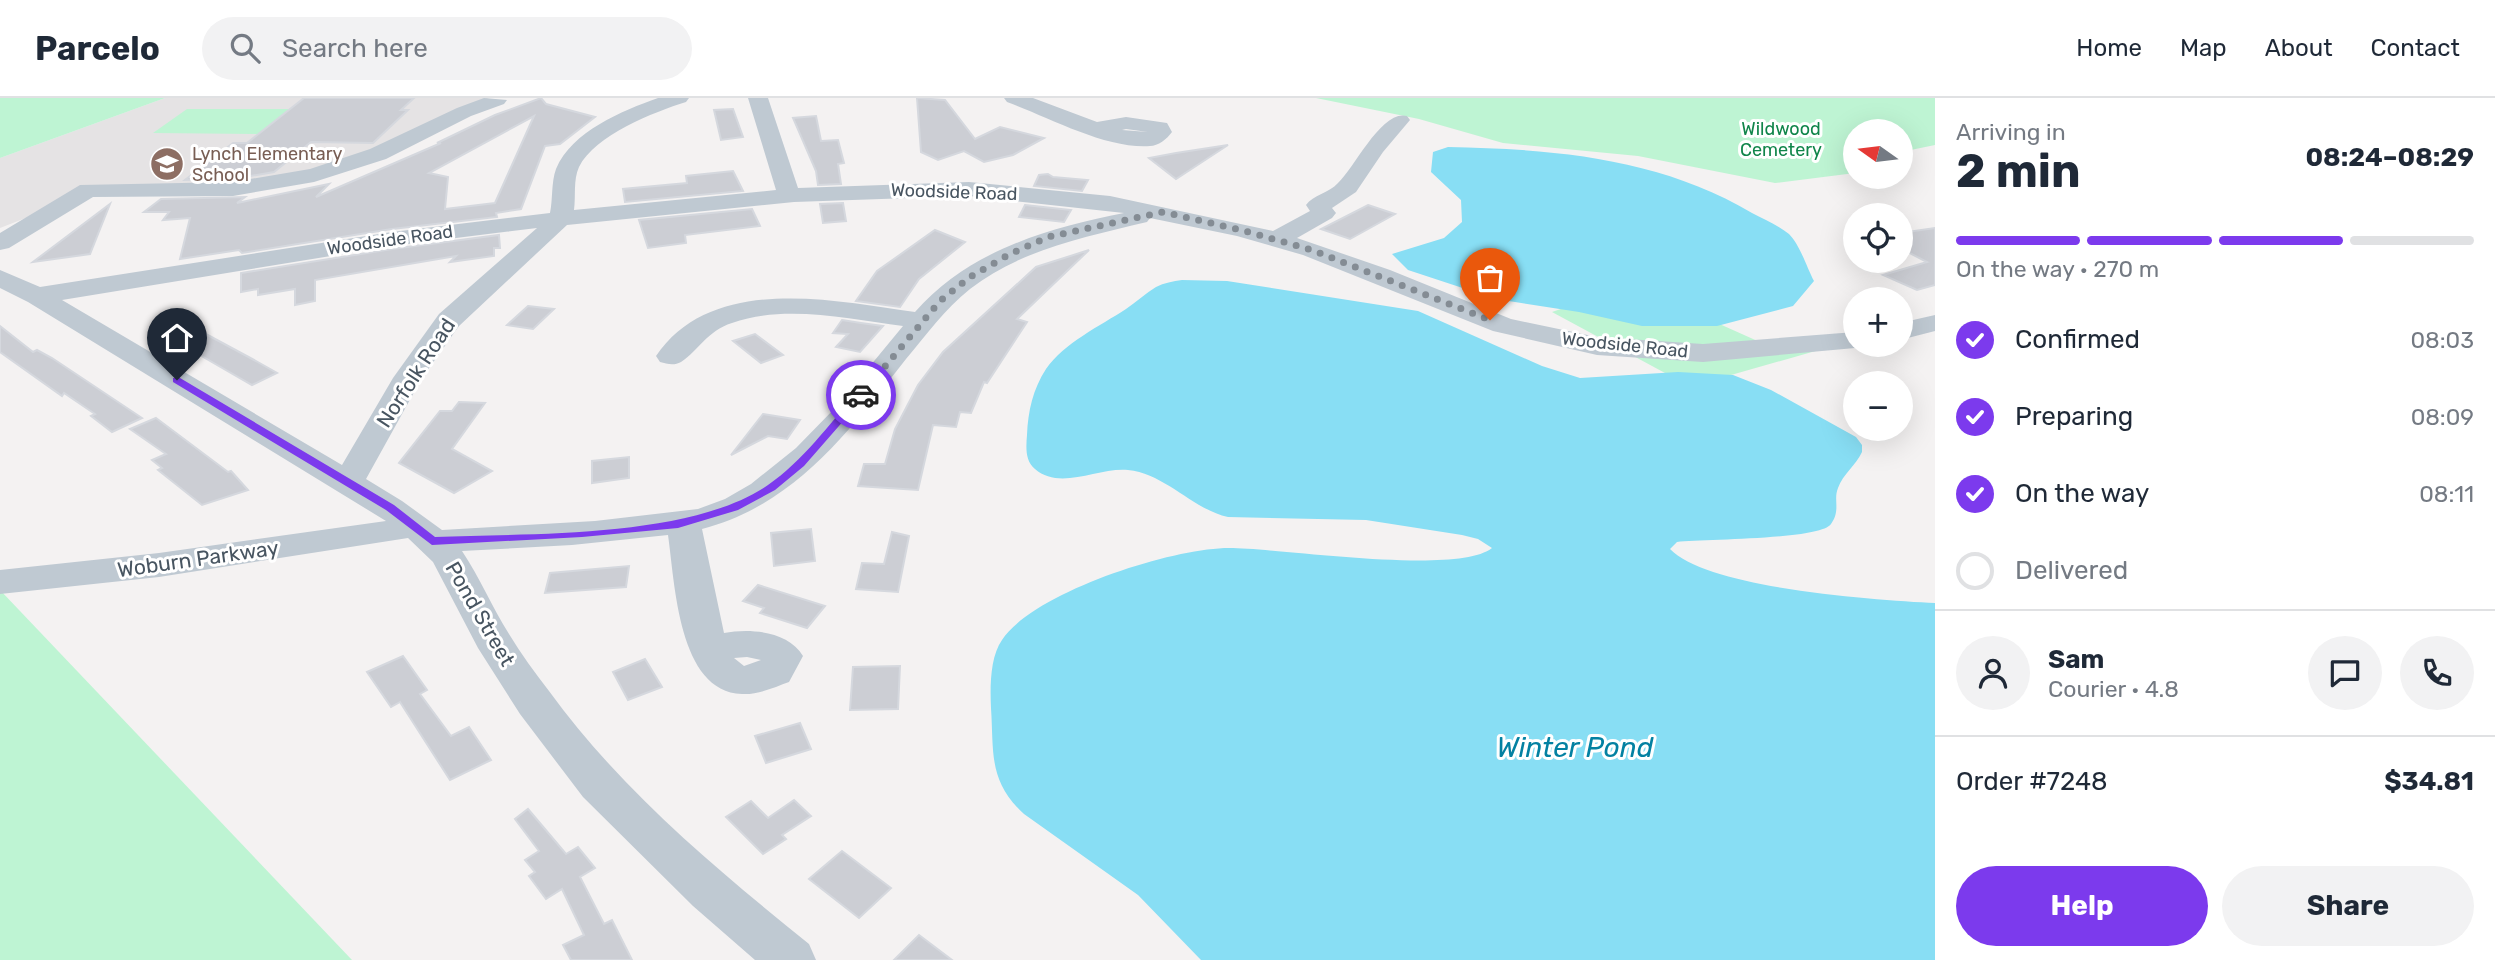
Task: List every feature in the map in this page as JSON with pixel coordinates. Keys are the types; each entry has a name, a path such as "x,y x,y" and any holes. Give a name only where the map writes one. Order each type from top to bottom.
{"street":[{"path":"559,219 565,175 578,153 650,102 679,98"},
{"path":"758,98 789,196"},
{"path":"1014,98 1095,129"},
{"path":"0,243 88,190 233,189 314,175 378,154 464,112 497,100"},
{"path":"1206,221 1318,205 1335,200 1357,179 1369,157 1400,120"},
{"name":"Woodside Road","path":"37,296 392,239 559,219 789,196 891,190 977,190 1110,203 1206,221 1277,239 1381,275 1503,325 1597,346 1703,353 1843,341"},
{"path":"1277,239 1324,213 1318,205"},
{"path":"432,541 582,534 684,523 734,507 771,487 800,464 832,431 940,301 970,277 1048,237 1163,212"},
{"name":"Norfolk Road","path":"348,482 399,393 449,320 474,295 532,248 559,219"},
{"name":"Pond Street","path":"0,278 37,296 348,482 390,508 432,541 447,555 461,577 492,639 535,703 599,785 701,884 791,960"},
{"path":"670,356 687,338 719,318 749,310 830,310 923,321"},
{"path":"1913,329 1935,323"},
{"path":"684,523 698,608 709,650"},
{"name":"Woburn Parkway","path":"0,582 159,565 395,531"}],"shaded area":[{"name":"Lynch Elementary School","path":"165,98 489,98 357,156 315,171 222,185 78,188 36,214 0,228 0,158"}],"green space":[{"path":"0,98 165,98 0,158"},
{"name":"Wildwood Cemetery","path":"1316,98 1935,98 1935,145 1913,150 1913,119 1843,119 1843,174 1775,183 1638,156 1503,143 1419,119"},
{"path":"187,109 289,109 258,134 153,133"},
{"path":"1584,301 1715,322 1762,343 1819,350 1724,377 1665,373 1552,312"},
{"path":"0,590 352,960 0,960"}],"water":[{"path":"1448,147 1567,154 1643,168 1681,180 1717,194 1789,234 1800,250 1814,281 1793,306 1717,326 1642,326 1579,312 1496,299 1408,270 1392,254 1444,238 1462,222 1461,200 1431,172 1433,152"},
{"name":"Winter Pond","path":"1182,280 1227,281 1418,311 1542,366 1580,378 1678,372 1733,375 1771,390 1843,430 1843,441 1859,441 1862,452 1838,488 1836,510 1831,524 1822,529 1784,536 1677,542 1670,549 1690,563 1755,583 1836,595 1935,603 1935,960 1201,960 1138,895 1024,814 1004,790 995,766 991,708 992,672 995,655 1002,640 1019,622 1043,605 1106,576 1141,564 1204,550 1254,549 1366,559 1443,560 1473,556 1492,548 1478,539 1462,535 1366,520 1228,517 1203,507 1155,478 1128,470 1056,478 1035,469 1029,462 1026,444 1030,409 1046,369 1072,343 1165,283"}],"building":[{"path":"304,98 414,98 401,110 408,110 373,143 311,142 274,172 233,179 185,180 233,143 247,143"},
{"path":"541,98 546,104 595,117 560,144 545,146 521,209 496,213 497,217 392,229 242,253 239,250 180,259 190,218 163,220 169,212 144,212 161,199 245,197 237,203 329,184 316,197 441,143 437,143 495,115","holes":["534,116 495,203 445,209 448,177 429,173"]},
{"path":"917,98 945,100 975,139 1000,127 1044,138 1013,155 984,162 964,151 938,160 921,152"},
{"path":"733,109 743,137 721,140 714,110"},
{"path":"816,116 821,141 838,140 844,163 838,164 841,184 818,185 816,171 793,118"},
{"path":"1228,145 1176,179 1149,158 1176,153"},
{"path":"733,171 743,191 625,202 623,189 687,183 686,176"},
{"path":"1048,174 1053,177 1088,180 1082,191 1034,186 1039,175"},
{"path":"843,203 846,221 823,223 820,204"},
{"path":"110,204 90,254 33,262"},
{"path":"1025,205 1071,210 1064,222 1019,217"},
{"path":"1368,205 1395,214 1350,239 1321,229"},
{"path":"752,209 760,226 685,235 686,243 648,248 639,220"},
{"path":"1935,228 1935,285 1917,290 1883,275 1913,273 1913,266 1927,262 1913,255 1913,231"},
{"path":"935,230 965,242 919,279 900,307 856,301 877,271"},
{"path":"499,235 500,248 494,248 494,256 450,262 456,256 315,280 315,301 295,305 295,289 258,295 258,289 241,292 241,273"},
{"path":"1089,250 1017,319 1027,322 987,383 984,382 971,413 960,412 956,427 933,425 918,490 858,486 864,464 885,464 895,429 918,385 943,352 1036,267"},
{"path":"528,306 554,309 533,329 507,325"},
{"path":"842,320 883,326 860,352 836,347 848,334 833,333"},
{"path":"0,326 33,352 37,350 52,358 142,418 112,432 91,416 95,414 64,393 62,396 0,352"},
{"path":"204,333 277,373 252,385 179,343"},
{"path":"755,334 783,355 761,363 733,341"},
{"path":"459,402 485,403 452,449 492,471 454,493 399,463 440,411 452,411"},
{"path":"763,414 800,420 787,439 768,436 731,455"},
{"path":"156,418 228,472 231,471 248,490 202,505 158,470 162,468 152,460 166,454 130,429"},
{"path":"629,457 629,478 592,483 592,461"},
{"path":"811,529 815,561 774,566 771,533"},
{"path":"892,532 909,536 898,592 856,589 862,563 884,564"},
{"path":"629,566 626,587 545,593 550,573"},
{"path":"758,585 825,606 807,628 760,613 764,608 743,601"},
{"path":"403,656 427,690 420,694 451,736 469,727 491,760 450,780 400,702 391,707 367,672"},
{"path":"645,659 662,687 628,700 613,672"},
{"path":"900,666 898,709 850,710 853,667"},
{"path":"800,723 811,749 766,763 755,736"},
{"path":"794,800 811,816 782,835 786,839 763,854 726,817 751,801 768,818"},
{"path":"528,809 566,854 578,847 595,868 580,877 604,924 612,920 632,960 571,960 563,945 584,935 562,889 546,899 529,876 535,872 525,860 539,851 515,819"},
{"path":"842,851 891,888 859,918 809,879"},
{"path":"919,935 952,960 894,960"}],"way so far":[{"path":"861,395 940,301 970,277 1010,254 1048,237 1163,212 1312,250 1490,320"}],"place":[{"name":"Lynch Elementary School","path":"167,164"}],"route":[{"path":"177,380 390,508 432,541 582,534 678,524 734,507 771,487 800,464 832,431 861,395"}]}
